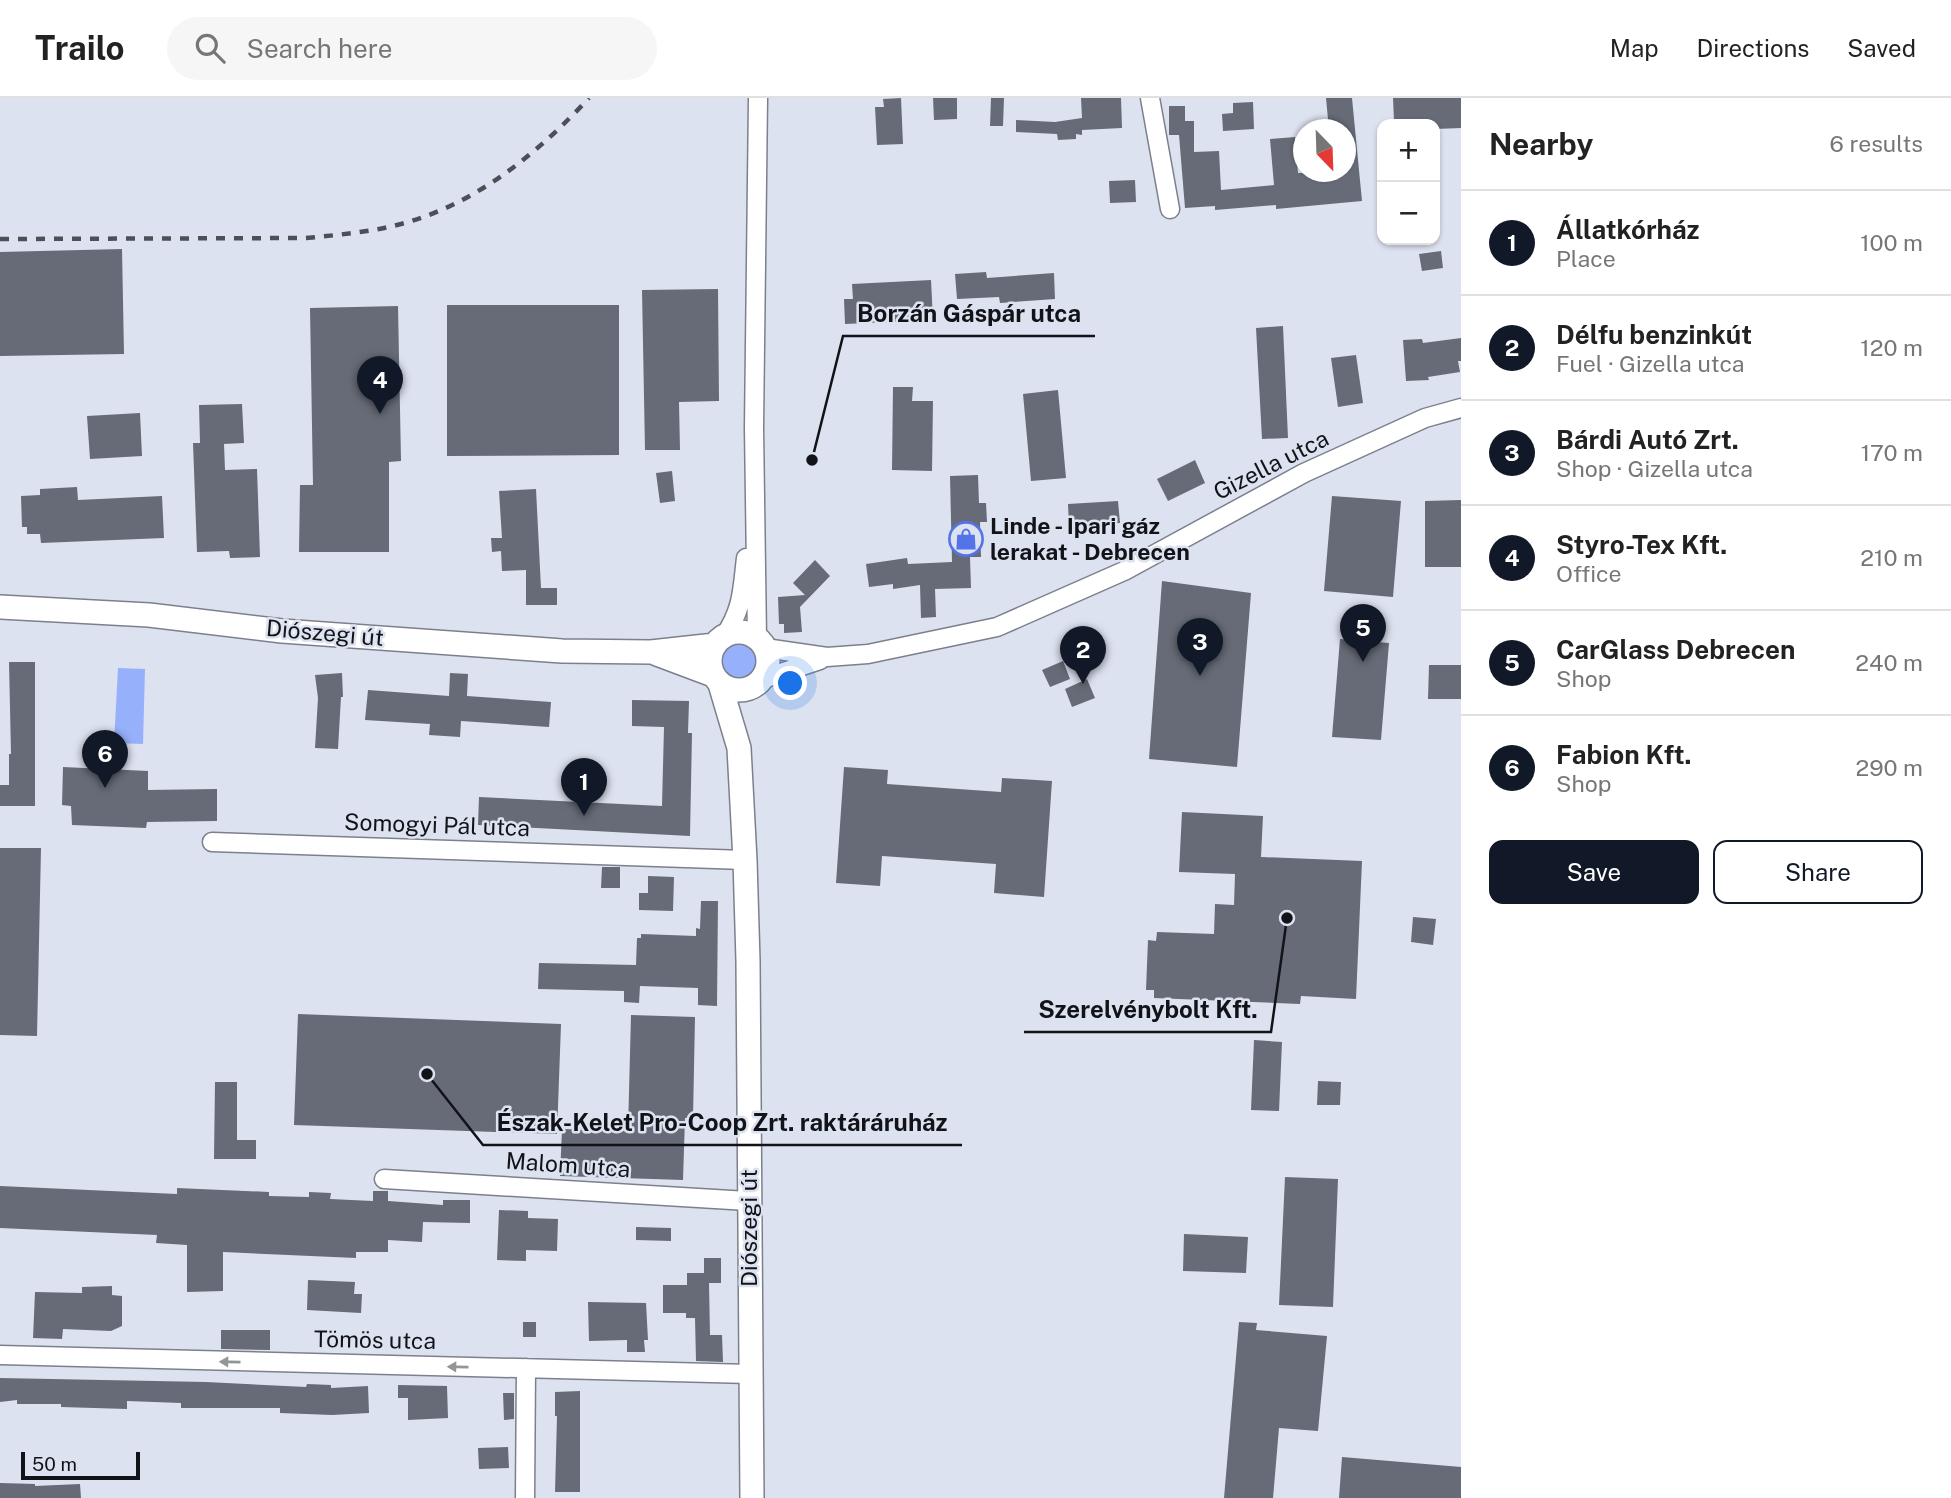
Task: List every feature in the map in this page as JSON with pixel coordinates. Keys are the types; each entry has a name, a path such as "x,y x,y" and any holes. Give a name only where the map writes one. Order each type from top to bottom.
{"main road":[{"name":"Diószegi út","path":"0,607 149,615 282,631 562,651 651,652 719,641"},
{"path":"735,633 747,633 761,643 768,659 766,671 756,684 740,690 729,689 717,679 710,665 710,654 719,641 735,633"},
{"name":"Diószegi út","path":"651,652 717,679 739,747 748,961 752,1498"},
{"name":"Diószegi út","path":"739,747 756,684"}],"street":[{"path":"758,98 755,464 761,643"},
{"path":"1150,98 1170,209"},
{"name":"Gizella utca","path":"761,643 827,657 908,647 997,626 1124,571 1304,473 1425,418 1461,408"},
{"path":"719,641 736,619 740,608 755,464"},
{"name":"Gizella utca","path":"756,684 827,657"},
{"name":"Somogyi Pál utca","path":"212,842 745,860"},
{"name":"Malom utca","path":"384,1179 748,1201"},
{"name":"Tömös utca","path":"0,1355 750,1374"},
{"path":"525,1498 526,1368"}],"shaded area":[{"path":"739,642 753,647 758,661 753,675 739,680 725,675 720,661 725,647"},
{"path":"118,668 145,669 143,744 114,743"}],"building":[{"path":"901,98 903,144 877,145 875,107 884,107 883,99"},
{"path":"933,98 957,98 957,119 934,120"},
{"path":"991,98 1004,98 1003,126 990,126"},
{"path":"1081,98 1121,98 1122,128 1082,130 1082,135 1076,134 1076,139 1058,140 1057,134 1016,132 1016,120 1055,122 1082,118"},
{"path":"1326,98 1352,98 1354,119 1328,119"},
{"path":"1393,98 1461,98 1461,128 1440,129 1440,119 1394,119"},
{"path":"1253,102 1254,129 1223,131 1222,114 1233,113 1233,103"},
{"path":"1169,106 1185,106 1185,121 1194,121 1194,152 1219,151 1221,190 1274,185 1270,139 1293,137 1293,182 1356,182 1356,139 1362,201 1276,209 1276,205 1215,210 1215,206 1185,208 1179,135 1169,135"},
{"path":"1135,180 1136,202 1110,203 1109,181"},
{"path":"122,249 124,354 0,356 0,252"},
{"path":"1441,251 1443,268 1422,271 1419,254"},
{"path":"986,272 987,278 1054,273 1055,299 1000,303 999,297 957,299 955,274"},
{"path":"931,280 933,320 845,324 844,299 853,299 852,284"},
{"path":"718,289 719,401 679,402 680,450 645,450 642,290"},
{"path":"447,305 619,305 619,455 447,456"},
{"path":"398,306 401,461 389,462 389,552 299,552 300,485 313,485 310,308"},
{"path":"1283,326 1288,438 1262,439 1256,328"},
{"path":"1461,338 1461,361 1458,361 1460,372 1428,377 1429,380 1406,381 1403,340 1422,339 1423,343"},
{"path":"1356,355 1363,403 1338,407 1331,358"},
{"path":"893,387 913,387 912,401 933,401 932,471 892,470"},
{"path":"1058,390 1066,478 1031,481 1023,394"},
{"path":"242,404 244,443 224,444 225,470 257,469 260,557 230,558 229,551 197,552 193,443 200,443 199,405"},
{"path":"140,413 142,456 90,459 87,416"},
{"path":"1195,460 1205,483 1168,501 1157,479"},
{"path":"672,471 675,501 660,503 656,473"},
{"path":"978,475 979,503 986,503 987,522 980,522 981,557 970,557 971,588 935,589 936,617 921,618 920,585 893,589 893,584 869,587 866,564 907,558 908,564 952,562 950,476"},
{"path":"77,487 78,500 162,496 164,538 41,543 40,534 27,534 27,527 22,527 21,496 40,495 40,489"},
{"path":"536,489 541,588 557,588 557,605 526,605 526,570 502,571 501,551 492,552 491,538 502,538 499,491"},
{"path":"1332,496 1401,501 1393,597 1324,591"},
{"path":"1461,500 1461,567 1425,567 1425,501"},
{"path":"1118,501 1120,523 1069,526 1068,504"},
{"path":"815,560 830,576 800,607 802,632 784,633 784,624 779,624 778,597 805,595 793,583"},
{"path":"1162,581 1251,593 1237,767 1149,759"},
{"path":"1340,639 1389,643 1381,740 1332,737"},
{"path":"1063,661 1070,679 1050,687 1042,670"},
{"path":"9,662 35,662 35,806 0,806 0,785 9,785 11,754"},
{"path":"1429,665 1461,665 1461,699 1428,699"},
{"path":"342,673 343,697 338,749 315,748 318,698 315,675"},
{"path":"450,673 468,674 467,696 551,702 549,727 461,721 460,737 429,735 430,724 365,720 368,690 449,696"},
{"path":"1087,679 1095,698 1072,707 1065,689"},
{"path":"632,700 689,701 688,733 692,733 690,836 478,825 479,797 662,806 664,727 632,726"},
{"path":"63,767 148,771 148,790 217,789 217,821 147,822 146,828 72,825 71,806 62,805"},
{"path":"844,767 888,770 887,784 1001,792 1002,778 1052,781 1044,897 994,893 996,864 882,856 880,886 836,883"},
{"path":"1182,812 1263,816 1261,857 1362,861 1356,999 1301,996 1300,1004 1154,998 1154,990 1146,990 1148,940 1156,941 1157,932 1214,934 1215,904 1234,905 1235,874 1179,872"},
{"path":"0,848 41,848 37,1036 0,1035"},
{"path":"602,867 620,867 620,888 601,888"},
{"path":"648,876 674,877 673,911 639,910 639,893 648,893"},
{"path":"701,901 718,901 717,1006 698,1005 698,988 640,986 639,1003 624,1002 624,991 538,989 539,963 636,965 637,938 641,938 641,934 696,936 696,928 700,929"},
{"path":"1413,917 1436,919 1433,945 1411,942"},
{"path":"298,1014 561,1024 557,1134 294,1125"},
{"path":"631,1015 695,1017 693,1118 685,1118 683,1180 560,1176 562,1129 628,1131"},
{"path":"1254,1040 1282,1042 1279,1111 1251,1110"},
{"path":"1318,1081 1341,1082 1340,1105 1317,1105"},
{"path":"215,1082 237,1082 237,1140 256,1140 256,1159 214,1159"},
{"path":"1285,1177 1338,1179 1333,1307 1279,1305"},
{"path":"0,1186 177,1194 177,1188 269,1192 269,1196 309,1197 309,1192 331,1193 330,1199 373,1201 373,1191 388,1191 388,1201 443,1205 443,1200 470,1200 470,1223 423,1222 422,1242 388,1240 388,1252 356,1252 356,1258 223,1252 223,1291 187,1292 187,1245 156,1243 157,1235 0,1228"},
{"path":"499,1210 528,1211 528,1218 558,1219 557,1251 526,1250 526,1261 497,1260"},
{"path":"636,1227 671,1228 671,1241 636,1240"},
{"path":"1184,1234 1248,1237 1246,1273 1183,1271"},
{"path":"704,1258 721,1258 721,1283 709,1283 710,1335 722,1335 723,1362 696,1361 695,1318 686,1318 686,1313 663,1313 663,1285 687,1285 687,1273 704,1273"},
{"path":"308,1280 355,1282 354,1294 362,1294 361,1313 307,1310"},
{"path":"112,1286 112,1295 122,1296 122,1326 111,1331 63,1329 62,1339 33,1338 35,1292 82,1293 82,1287"},
{"path":"588,1302 646,1303 648,1340 644,1340 645,1352 627,1352 627,1340 589,1341"},
{"path":"523,1322 536,1322 536,1337 523,1337"},
{"path":"1239,1322 1257,1323 1256,1330 1327,1336 1318,1431 1279,1428 1273,1498 1224,1498"},
{"path":"221,1330 270,1330 270,1350 221,1349"},
{"path":"0,1378 306,1387 307,1384 331,1385 331,1388 368,1386 369,1413 280,1413 280,1408 181,1408 181,1403 127,1401 127,1409 17,1404 17,1400 0,1402"},
{"path":"398,1385 447,1386 448,1418 408,1420 408,1398 398,1398"},
{"path":"580,1391 580,1492 555,1492 555,1392"},
{"path":"503,1393 514,1393 514,1419 504,1420"},
{"path":"508,1447 509,1468 479,1469 478,1448"},
{"path":"1342,1457 1461,1467 1461,1498 1339,1498"},
{"path":"0,1483 35,1486 80,1484 81,1498 0,1498"}],"railway":[{"path":"0,239 306,238 401,224 455,204 504,174 548,138 589,98"}],"place":[{"name":"Styro-Tex Kft.","path":"380,414"},
{"name":"Borzán Gáspár utca","path":"812,460"},
{"name":"Linde - Ipari gáz lerakat - Debrecen","path":"966,539"},
{"name":"CarGlass Debrecen","path":"1363,662"},
{"name":"Bárdi Autó Zrt.","path":"1200,676"},
{"name":"Délfu benzinkút","path":"1083,684"},
{"name":"Fabion Kft.","path":"105,788"},
{"name":"Állatkórház","path":"584,816"},
{"name":"Szerelvénybolt Kft.","path":"1287,918"},
{"name":"Észak-Kelet Pro-Coop Zrt. raktáráruház","path":"427,1074"}]}
